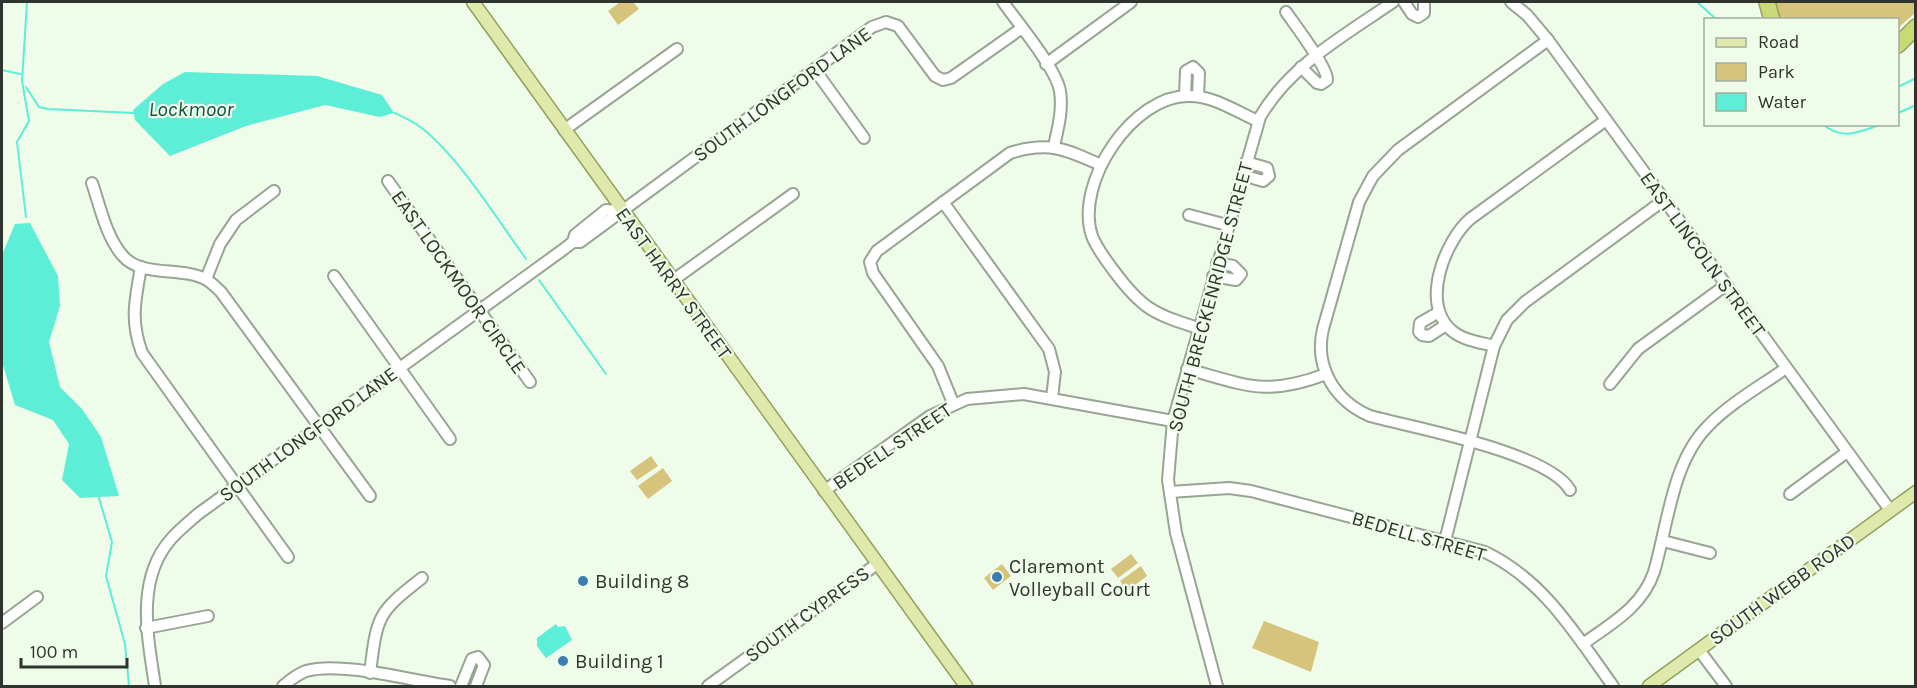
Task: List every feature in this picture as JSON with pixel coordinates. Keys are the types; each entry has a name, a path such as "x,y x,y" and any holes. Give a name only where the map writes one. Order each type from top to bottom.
{"highway":[{"path":"1760,2 1764,18"},
{"path":"1767,2 1771,18"},
{"path":"1899,35 1916,19"},
{"path":"1899,44 1916,27"}],"main road":[{"name":"EAST HARRY STREET","path":"472,2 966,687"},
{"name":"SOUTH WEBB ROAD","path":"1648,687 1916,492"}],"street":[{"path":"1003,2 1046,64 1060,90 1061,116 1054,146"},
{"path":"1046,64 1131,2"},
{"name":"SOUTH BRECKENRIDGE STREET","path":"1216,687 1176,533 1170,492 1173,421 1258,122 1279,89 1301,67 1393,2"},
{"path":"1404,2 1412,14 1418,17 1424,13 1424,2"},
{"name":"EAST LINCOLN STREET","path":"1511,2 1533,20 1548,40 1890,510"},
{"path":"1286,12 1327,75 1325,82 1317,83 1301,67"},
{"name":"SOUTH LONGFORD LANE","path":"155,687 146,628 150,578 170,541 198,514 573,242 580,242 872,27 886,22 898,26 935,76 943,80 951,78 1022,28"},
{"path":"1548,40 1398,150 1368,184 1359,202 1322,335 1321,355 1326,374 1338,394 1363,413 1527,459 1560,477 1570,490"},
{"path":"564,130 677,49"},
{"path":"1185,96 1186,71 1193,67 1198,73 1198,96"},
{"path":"815,70 864,138"},
{"path":"1198,327 1148,310 1134,297 1103,256 1092,236 1089,212 1101,165 1118,139 1135,120 1159,103 1185,96 1198,96 1258,122"},
{"path":"1494,346 1461,337 1446,325 1439,312 1437,295 1449,247 1460,229 1606,120"},
{"path":"953,403 938,366 873,273 871,260 876,251 1010,153 1031,146 1054,146 1101,165"},
{"path":"1242,175 1263,180 1269,176 1267,168 1246,162"},
{"name":"EAST LOCKMOOR CIRCLE","path":"388,182 530,382"},
{"path":"92,183 117,249 124,259 141,267 178,271 206,279 221,292 370,496"},
{"path":"206,279 220,244 236,220 274,191"},
{"path":"672,280 793,194"},
{"path":"1445,541 1494,346 1508,320 1527,300 1664,200"},
{"path":"943,202 1049,349 1055,372 1052,398"},
{"path":"1189,215 1227,225"},
{"path":"1213,276 1236,280 1241,274 1233,266 1217,263"},
{"path":"141,267 133,316 134,331 142,353 288,557"},
{"path":"334,276 450,439"},
{"path":"1610,384 1638,350 1726,285"},
{"path":"1439,312 1420,323 1419,332 1428,336 1446,325"},
{"path":"1583,644 1627,613 1641,598 1652,580 1681,470 1694,442 1714,420 1786,368"},
{"path":"1187,369 1263,388 1290,387 1326,374"},
{"name":"BEDELL STREET","path":"824,491 930,416 953,403 1003,394 1052,398 1173,421"},
{"path":"1790,494 1847,452"},
{"name":"BEDELL STREET","path":"1170,492 1229,488 1251,491 1485,552 1518,571 1544,594 1613,687"},
{"path":"1663,542 1710,553"},
{"name":"SOUTH CYPRESS","path":"708,687 877,564"},
{"path":"370,673 378,621 388,604 422,578"},
{"path":"2,623 37,597"},
{"path":"146,628 208,616"},
{"path":"1699,650 1726,687"},
{"path":"461,687 472,659 478,657 484,665 476,687"},
{"path":"283,687 306,672 328,669 370,673 450,687"}],"green space":[{"path":"620,2 633,2 639,9 618,25 608,11"},
{"path":"1774,2 1915,2 1915,13 1899,27 1899,18 1781,18"},
{"path":"651,456 658,466 637,480 630,471"},
{"path":"663,468 672,481 648,499 638,486"},
{"path":"1131,554 1138,563 1118,578 1111,569"},
{"name":"Claremont Volleyball Court","path":"1002,564 1011,576 993,590 984,578"},
{"path":"1141,566 1147,576 1127,591 1120,581"},
{"path":"1264,621 1319,642 1311,672 1252,648"}],"water":[{"name":"Lockmoor","path":"185,72 317,76 382,95 394,113 380,117 325,105 246,126 170,156 135,120 133,110 163,84"},
{"path":"30,223 58,276 60,306 49,342 60,387 82,409 101,437 119,496 80,498 62,480 69,444 53,420 15,405 2,362 2,255 15,224"},
{"path":"556,624 558,627 565,626 572,640 546,658 537,646 537,638"}],"waterway":[{"path":"26,217 17,142 29,121 22,81 27,2"},
{"path":"1697,2 1715,18"},
{"path":"2,70 20,74"},
{"path":"1899,86 1916,78"},
{"path":"26,87 39,107 134,113"},
{"path":"1899,113 1916,105"},
{"path":"395,113 419,126 448,153 476,188 526,259"},
{"path":"1825,126 1845,134 1878,126"},
{"path":"539,280 606,374"},
{"path":"99,498 112,542 106,576 125,644 129,686"}],"place":[{"name":"Claremont Volleyball Court","path":"997,577"},
{"name":"Building 8","path":"583,581"},
{"name":"Building 1","path":"563,661"}]}
